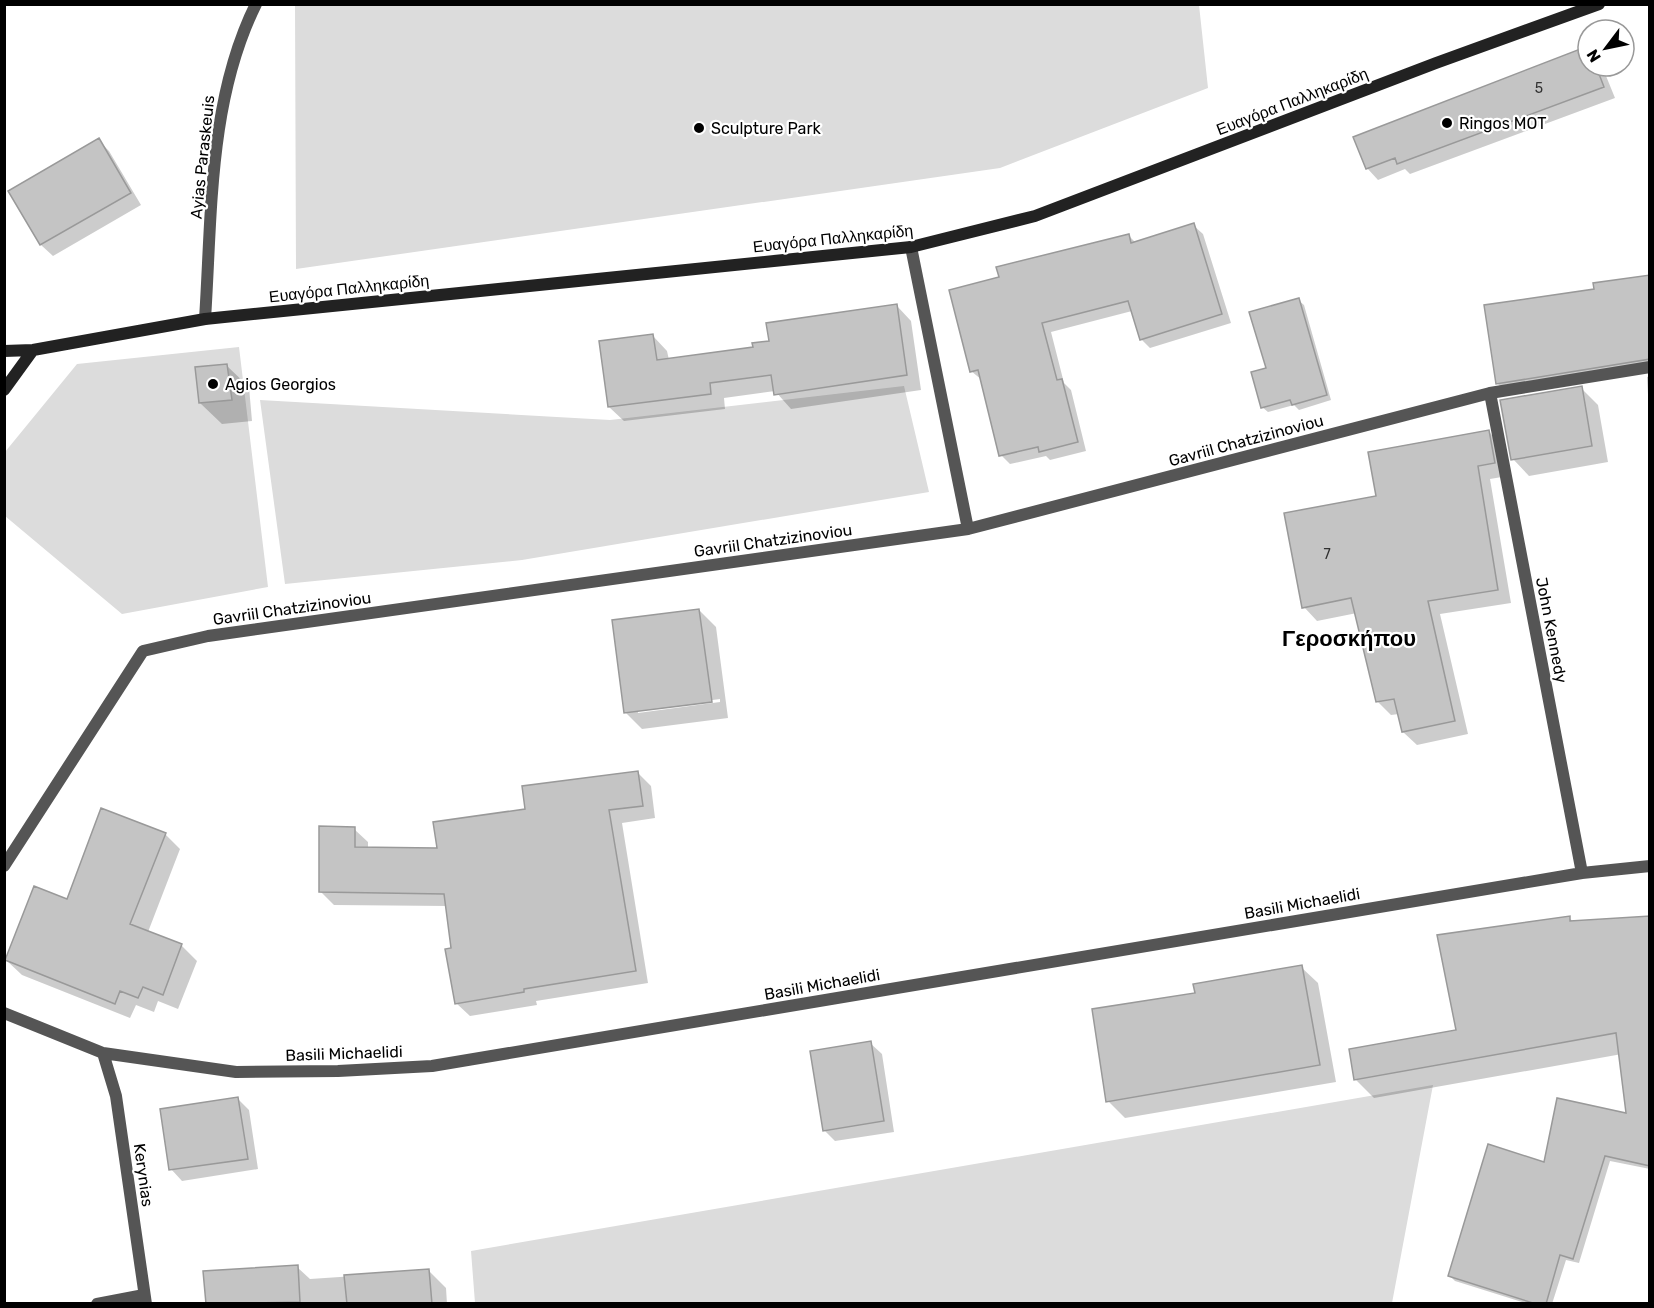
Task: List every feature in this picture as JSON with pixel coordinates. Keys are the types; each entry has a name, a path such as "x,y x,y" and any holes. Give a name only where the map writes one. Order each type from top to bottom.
{"main road":[{"name":"Ευαγόρα Παλληκαρίδη","path":"4,351 33,350 205,319 911,247 1035,216 1436,63 1599,4"},
{"path":"4,390 33,350"}],"street":[{"name":"Ayias Paraskeuis","path":"205,319 222,101 242,32 256,4"},
{"path":"911,247 969,529"},
{"name":"Gavriil Chatzizinoviou","path":"4,866 143,651 208,636 969,529 1491,393 1650,368"},
{"name":"John Kennedy","path":"1491,393 1582,873"},
{"name":"Basili Michaelidi","path":"4,1013 103,1053 236,1072 338,1071 432,1066 1582,873 1650,866"},
{"name":"Kerynias","path":"103,1053 116,1096 145,1299"},
{"path":"97,1304 145,1299"}],"shaded area":[{"name":"Sculpture Park","path":"295,4 1199,5 1208,88 1000,168 296,269"},
{"path":"239,347 268,587 122,614 5,516 5,452 77,364"},
{"path":"904,386 929,492 522,560 285,584 260,400 610,420"},
{"path":"1433,1085 1392,1303 475,1303 471,1251"}],"building":[{"path":"1576,51 1576,78 1601,78 1604,87 1397,164 1395,158 1366,169 1353,137"},
{"path":"99,138 131,193 40,245 8,191"},
{"path":"1194,223 1222,314 1140,340 1128,301 1042,323 1057,380 1062,379 1078,442 1039,452 1038,447 999,456 978,370 970,372 949,290 999,277 996,267 1129,234 1131,243"},
{"path":"1650,275 1650,359 1496,384 1484,305 1594,289 1593,283"},
{"path":"1299,298 1327,395 1292,405 1290,400 1261,408 1251,372 1266,368 1249,312"},
{"path":"897,304 907,375 774,395 771,375 710,383 711,394 608,407 599,341 653,334 657,360 753,347 752,343 769,341 766,323"},
{"name":"Agios Georgios","path":"227,364 232,400 199,403 195,367"},
{"path":"1582,386 1592,446 1511,460 1500,400"},
{"path":"1489,430 1495,463 1478,466 1498,590 1428,601 1455,721 1402,732 1394,699 1376,702 1351,598 1302,608 1284,513 1376,496 1368,452"},
{"path":"699,609 712,702 624,713 612,620"},
{"path":"638,771 643,806 609,810 636,971 524,989 524,992 455,1004 445,949 451,948 444,894 319,892 319,826 355,827 355,847 437,848 433,822 525,809 522,786"},
{"path":"101,808 166,833 130,924 182,944 163,995 143,987 138,998 120,991 115,1004 5,960 34,886 67,899"},
{"path":"1570,916 1570,921 1650,916 1650,1166 1605,1156 1573,1259 1560,1255 1546,1304 1536,1304 1448,1276 1488,1144 1544,1162 1557,1098 1626,1113 1616,1033 1354,1080 1349,1049 1456,1030 1437,935"},
{"path":"1302,965 1320,1065 1106,1102 1092,1009 1195,993 1193,984"},
{"path":"871,1041 884,1121 823,1131 810,1051"},
{"path":"238,1097 248,1159 169,1170 160,1109"},
{"path":"298,1265 300,1302 206,1304 203,1271"},
{"path":"429,1269 432,1304 347,1304 344,1275"}],"place":[{"name":"Ringos MOT","path":"1447,123"},
{"name":"Sculpture Park","path":"699,128"},
{"name":"Agios Georgios","path":"213,384"}],"district":[{"name":"Γεροσκήπου","path":"1349,638"}]}
